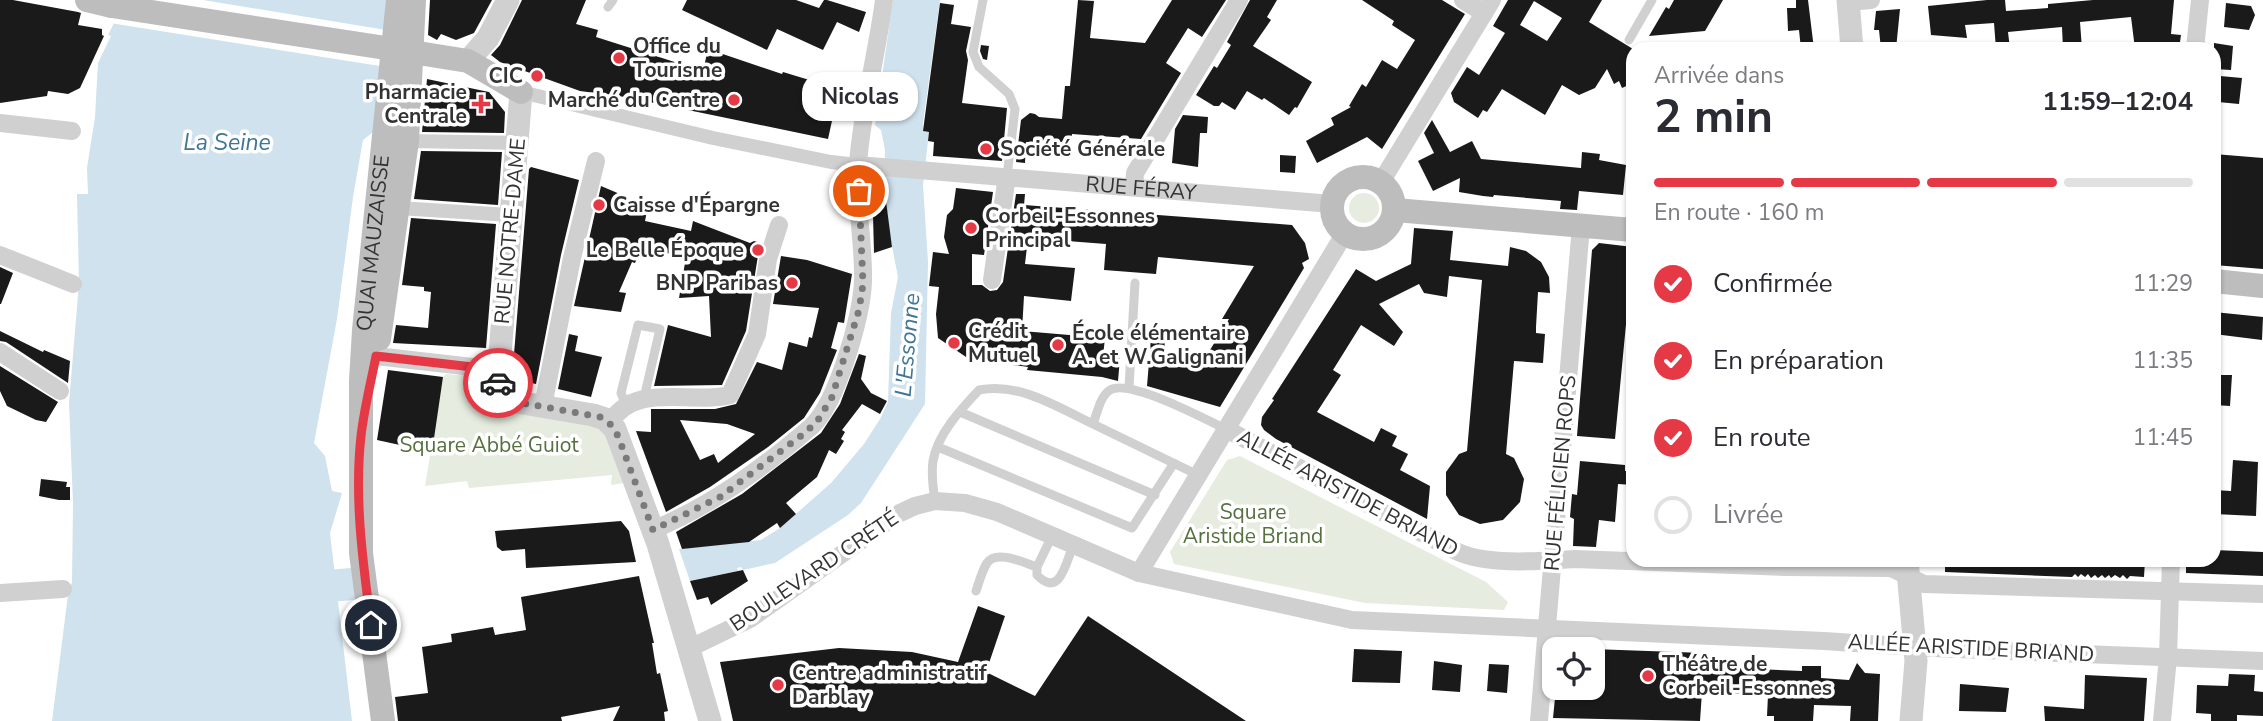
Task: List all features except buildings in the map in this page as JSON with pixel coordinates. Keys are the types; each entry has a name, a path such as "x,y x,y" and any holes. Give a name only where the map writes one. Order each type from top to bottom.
{"main road":[{"path":"88,0 112,6 468,61 521,92"},
{"path":"398,0 402,51"},
{"path":"402,51 414,0"},
{"name":"QUAI MAUZAISSE","path":"361,436 376,356 407,141 402,51"},
{"name":"QUAI MAUZAISSE","path":"383,721 361,553 364,330 402,51"},
{"path":"1354,178 1372,178 1381,182 1391,194 1395,210 1388,228 1372,239 1353,238 1345,233 1335,220 1332,204 1339,188 1354,178"},
{"path":"1395,210 1626,230"},
{"path":"2221,282 2263,286"}],"street":[{"path":"468,61 488,38 508,0"},
{"path":"1134,187 1135,173 1239,0"},
{"path":"1381,182 1488,7 1463,0"},
{"path":"1851,42 1848,1 1871,0"},
{"path":"2196,42 2200,0"},
{"path":"653,530 720,497 806,432 827,407 846,355 863,284 858,165 883,1"},
{"path":"521,92 713,138 858,165"},
{"name":"RUE NOTRE-DAME","path":"499,370 521,92"},
{"path":"0,123 72,131"},
{"path":"407,141 517,143"},
{"path":"543,406 572,258 596,161"},
{"name":"RUE FÉRAY","path":"858,165 1332,204"},
{"path":"992,280 1007,176"},
{"path":"398,208 511,215"},
{"path":"610,424 615,414 626,405 644,398 727,396 732,393 757,334 768,259 779,225"},
{"name":"RUE FÉLICIEN ROPS","path":"1539,721 1581,226"},
{"path":"1139,573 1345,233"},
{"path":"0,255 73,284"},
{"path":"0,352 60,391"},
{"path":"376,356 499,370 499,388 511,401 600,417 610,424 618,436 653,530 708,720"},
{"name":"ALLÉE ARISTIDE BRIAND","path":"1226,429 1464,555 1543,562 1626,562"},
{"name":"BOULEVARD CRÉTÉ","path":"688,649 750,619 887,521 915,506 935,501 978,506 1139,573"},
{"name":"ALLÉE ARISTIDE BRIAND","path":"1849,567 1908,568 1924,584 2263,594"},
{"path":"2162,721 2168,657 2171,567"},
{"path":"1908,568 1915,647 1911,721"},
{"name":"ALLÉE ARISTIDE BRIAND","path":"1139,573 1352,620 2263,661"},
{"path":"0,593 63,589"}],"lane":[{"path":"983,0 974,52 979,67 1009,94 1015,109 1007,176"},
{"path":"1629,40 1652,0"},
{"path":"1129,387 1135,283"},
{"path":"626,405 621,393 638,325 660,329 644,398"},
{"path":"935,501 933,461 938,447 960,412 979,390 995,387 1038,398 1198,475"},
{"path":"1093,424 1105,395 1115,388 1129,387 1226,429"},
{"path":"960,412 1155,495"},
{"path":"938,447 1132,528 1174,463"},
{"path":"1052,536 1037,567 1037,575 1043,581 1050,584 1056,582 1073,546"},
{"path":"976,591 988,562 993,558 999,557 1037,567"}],"green space":[{"path":"1364,193 1375,197 1379,208 1375,219 1364,223 1353,219 1349,208 1353,197"},
{"name":"Square Abbé Guiot","path":"446,374 472,376 487,403 595,421 611,438 624,483 611,485 612,475 469,488 467,481 425,486 443,377"},
{"name":"Square Aristide Briand","path":"1240,456 1486,582 1508,602 1504,610 1365,603 1174,564 1170,552 1227,460"}],"water":[{"name":"La Seine","path":"116,0 393,0 377,129 363,140 337,319 314,443 325,456 332,491 342,493 330,533 352,721 52,721 68,595 72,582 73,503 69,403 79,283 77,194 88,194 87,168 95,117 98,63 111,36 108,35 113,25"},
{"path":"893,0 940,0 923,123 923,131 929,132 923,185 928,262 925,404 861,503 848,515 775,563 743,570 741,567 737,568 738,571 690,581 679,549 761,540 780,528 831,483 864,444 888,402 891,313 898,277 889,231 884,181 885,150 881,130 875,125"}],"pier":[{"path":"113,0 203,0 392,31 386,67 110,23"}],"waterway":[{"name":"L'Essonne","path":"294,589 352,584"}],"way so far":[{"path":"498,383 504,396 511,401 605,419 615,429 653,530 709,504 806,432 818,420 832,397 859,310 863,284 859,191"}],"place":[{"name":"Office du Tourisme","path":"619,58"},
{"name":"CIC","path":"537,76"},
{"name":"Marché du Centre","path":"734,100"},
{"name":"Pharmacie Centrale","path":"481,104"},
{"name":"Société Générale","path":"986,149"},
{"name":"Nicolas","path":"859,191"},
{"name":"Caisse d'Épargne","path":"599,205"},
{"name":"Corbeil-Essonnes Principal","path":"971,228"},
{"name":"Le Belle Époque","path":"758,250"},
{"name":"BNP Paribas","path":"792,283"},
{"name":"Crédit Mutuel","path":"954,343"},
{"name":"École élémentaire A. et W.Galignani","path":"1058,345"},
{"name":"Théâtre de Corbeil-Essonnes","path":"1648,676"},
{"name":"Centre administratif Darblay","path":"778,685"}],"route":[{"path":"371,625 361,553 360,460 361,436 376,356 499,370 498,383"}]}
